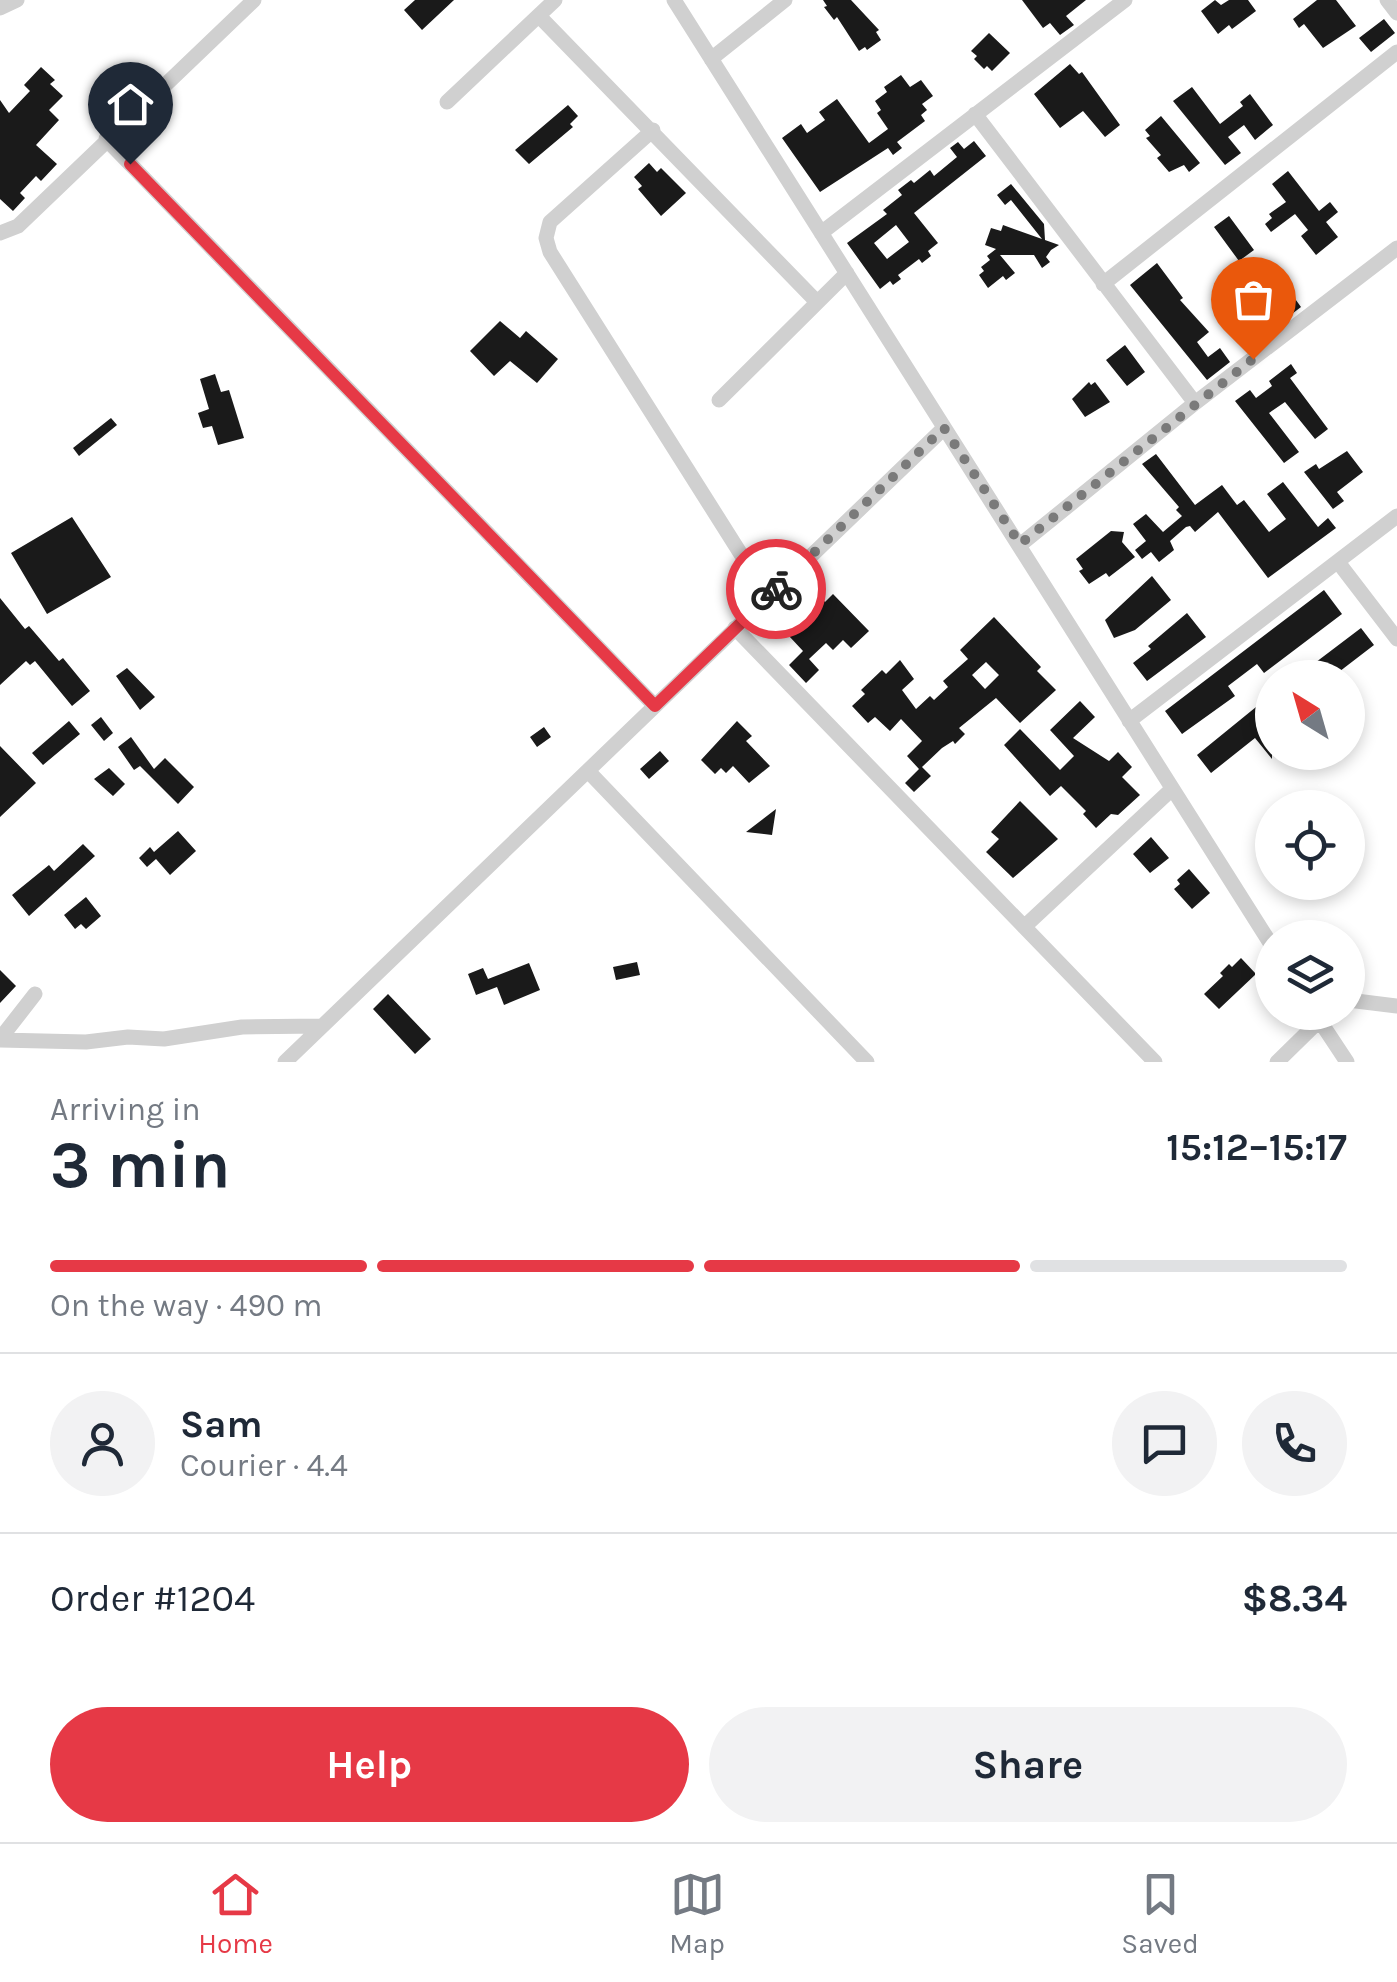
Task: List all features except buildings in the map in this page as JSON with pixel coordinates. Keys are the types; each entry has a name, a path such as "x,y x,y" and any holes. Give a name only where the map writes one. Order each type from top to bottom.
{"street":[{"path":"0,233 18,226 254,0"},
{"path":"446,102 555,0"},
{"path":"674,0 1256,920"},
{"path":"711,59 785,0"},
{"path":"821,233 1125,0"},
{"path":"1387,0 1397,13"},
{"path":"540,16 816,301"},
{"path":"1104,284 1397,52"},
{"path":"975,114 1195,403"},
{"path":"653,130 550,222 546,238 550,252 768,597"},
{"path":"106,139 655,706"},
{"path":"1020,544 1397,248"},
{"path":"719,400 847,273"},
{"path":"285,1062 944,428"},
{"path":"1129,721 1397,516"},
{"path":"1338,562 1397,639"},
{"path":"736,628 1155,1062"},
{"path":"588,771 867,1062"},
{"path":"1024,927 1172,788"},
{"path":"0,1040 35,994"},
{"path":"1365,1002 1397,1006"},
{"path":"0,1040 164,1039 242,1027 322,1026"},
{"path":"1276,1062 1305,1030"},
{"path":"1327,1030 1346,1062"}],"way so far":[{"path":"776,589 944,428 1020,544 1253,359"}],"route":[{"path":"130,164 655,706 776,589"}]}
